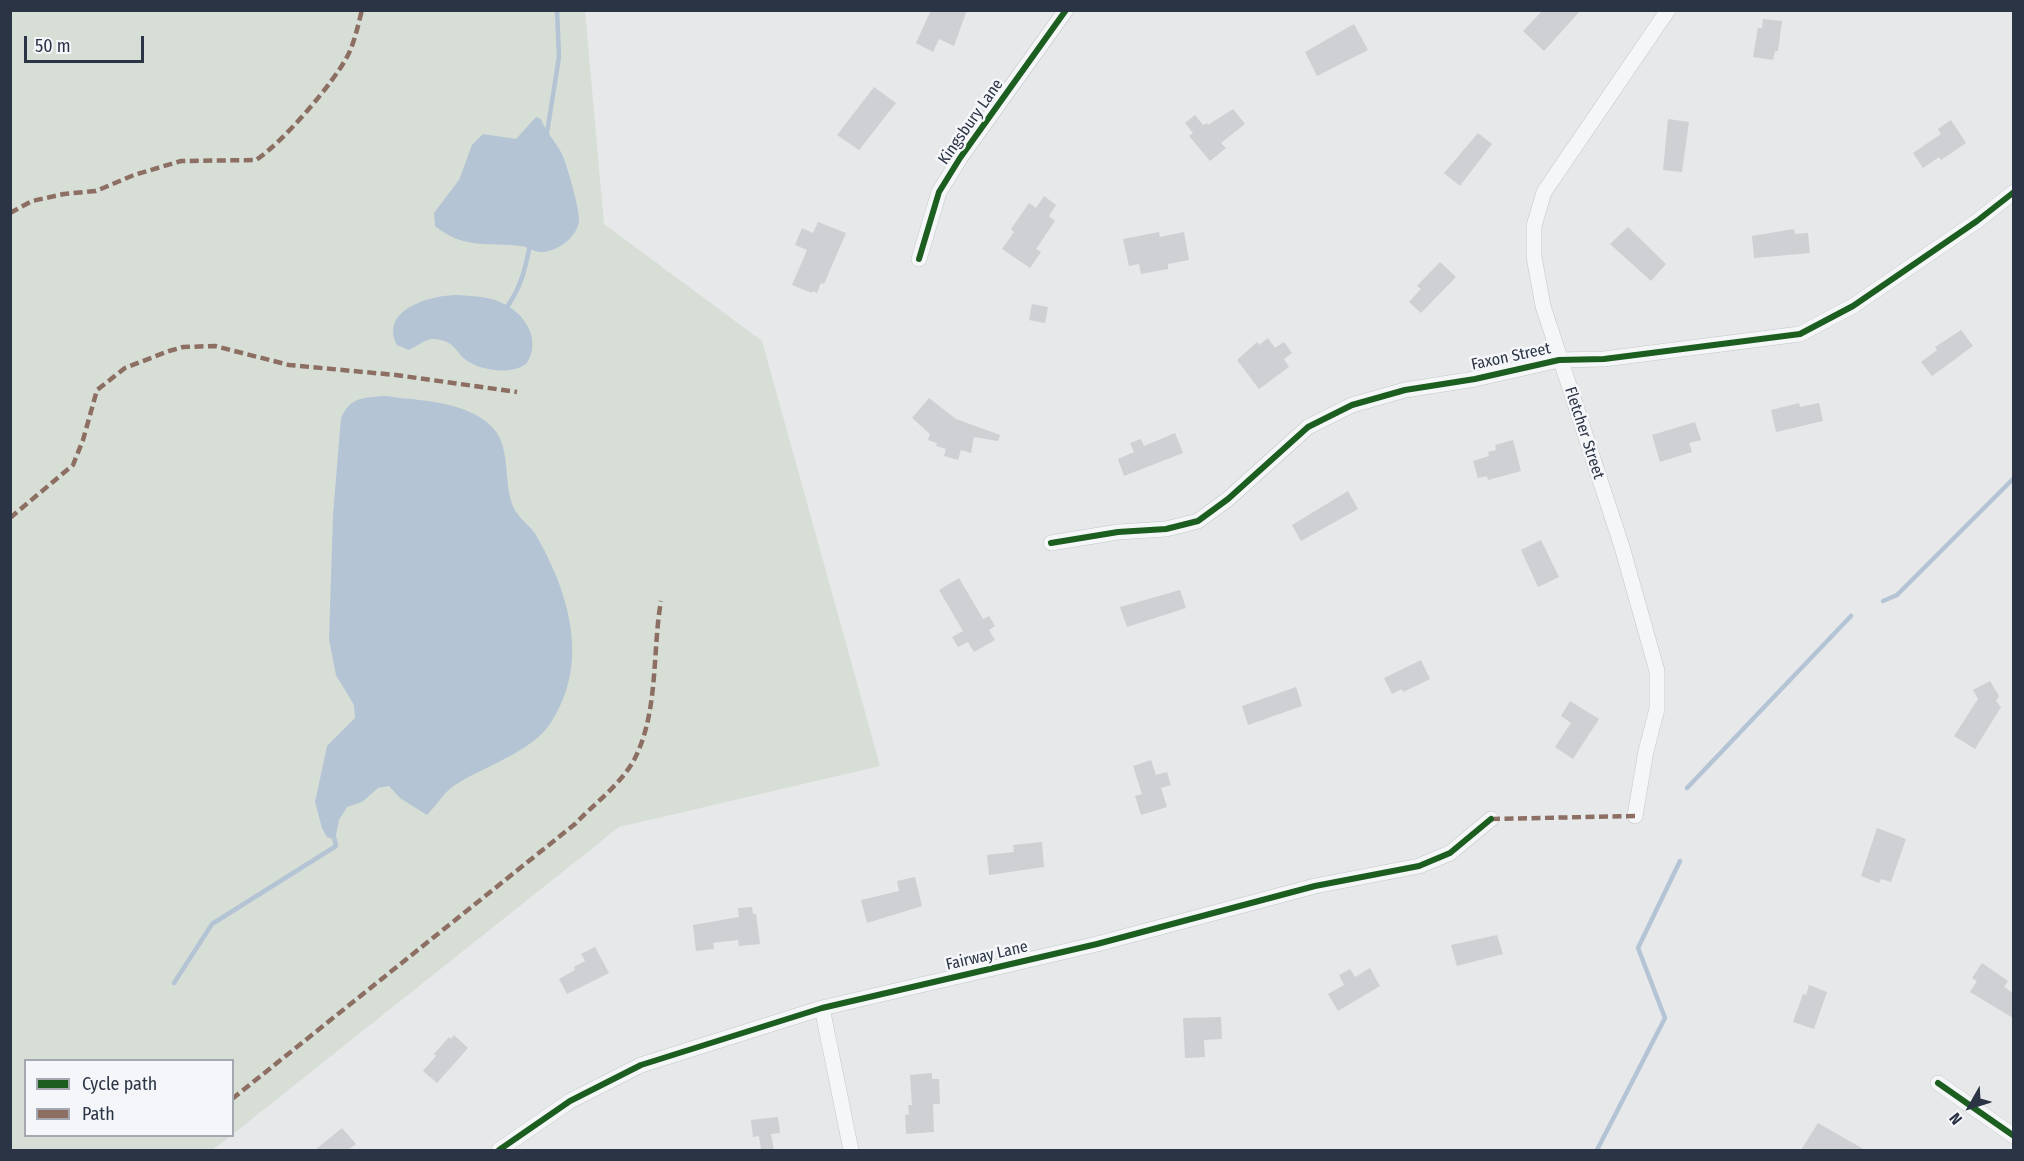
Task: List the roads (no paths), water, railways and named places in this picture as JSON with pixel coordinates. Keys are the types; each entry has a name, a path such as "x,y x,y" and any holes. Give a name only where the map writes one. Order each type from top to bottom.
{"street":[{"name":"Kingsbury Lane","path":"919,259 939,192 960,158 1065,10"},
{"name":"Fletcher Street","path":"1635,816 1646,751 1657,709 1657,671 1622,547 1543,306 1534,256 1534,226 1544,192 1668,10"},
{"name":"Faxon Street","path":"1051,543 1118,532 1167,529 1198,521 1228,499 1308,427 1352,405 1405,390 1475,379 1559,360 1604,359 1800,334 1853,306 1977,221 2013,192"},
{"name":"Fairway Lane","path":"499,1150 570,1101 640,1065 822,1008 1097,944 1315,886 1419,866 1450,854 1491,819"},
{"path":"822,1008 851,1150"},
{"path":"1938,1083 2013,1136"}],"water":[{"path":"536,117 541,119 562,154 573,188 579,221 570,239 552,250 539,252 522,246 466,242 446,234 435,226 434,213 459,180 472,145 483,134 516,139"},
{"path":"457,295 495,300 514,310 527,325 531,334 533,343 527,363 521,367 506,370 482,368 464,359 452,345 435,339 428,340 409,350 397,345 393,333 395,322 401,313 422,301"},
{"path":"385,396 440,403 466,410 489,424 497,433 505,454 509,489 515,510 536,535 548,557 566,604 571,628 570,677 563,701 550,724 531,743 455,785 427,815 400,798 389,786 378,788 362,802 347,807 339,820 335,840 327,837 322,828 315,802 327,746 355,718 354,705 336,675 329,639 333,515 341,418 354,402 364,398"}],"waterway":[{"path":"546,139 559,57 557,10"},
{"path":"504,311 521,280 530,245"},
{"path":"1883,601 1897,595 2014,478"},
{"path":"1687,788 1851,616"},
{"path":"174,983 212,924 336,846 334,837"},
{"path":"1597,1150 1665,1018 1638,948 1680,861"}]}
